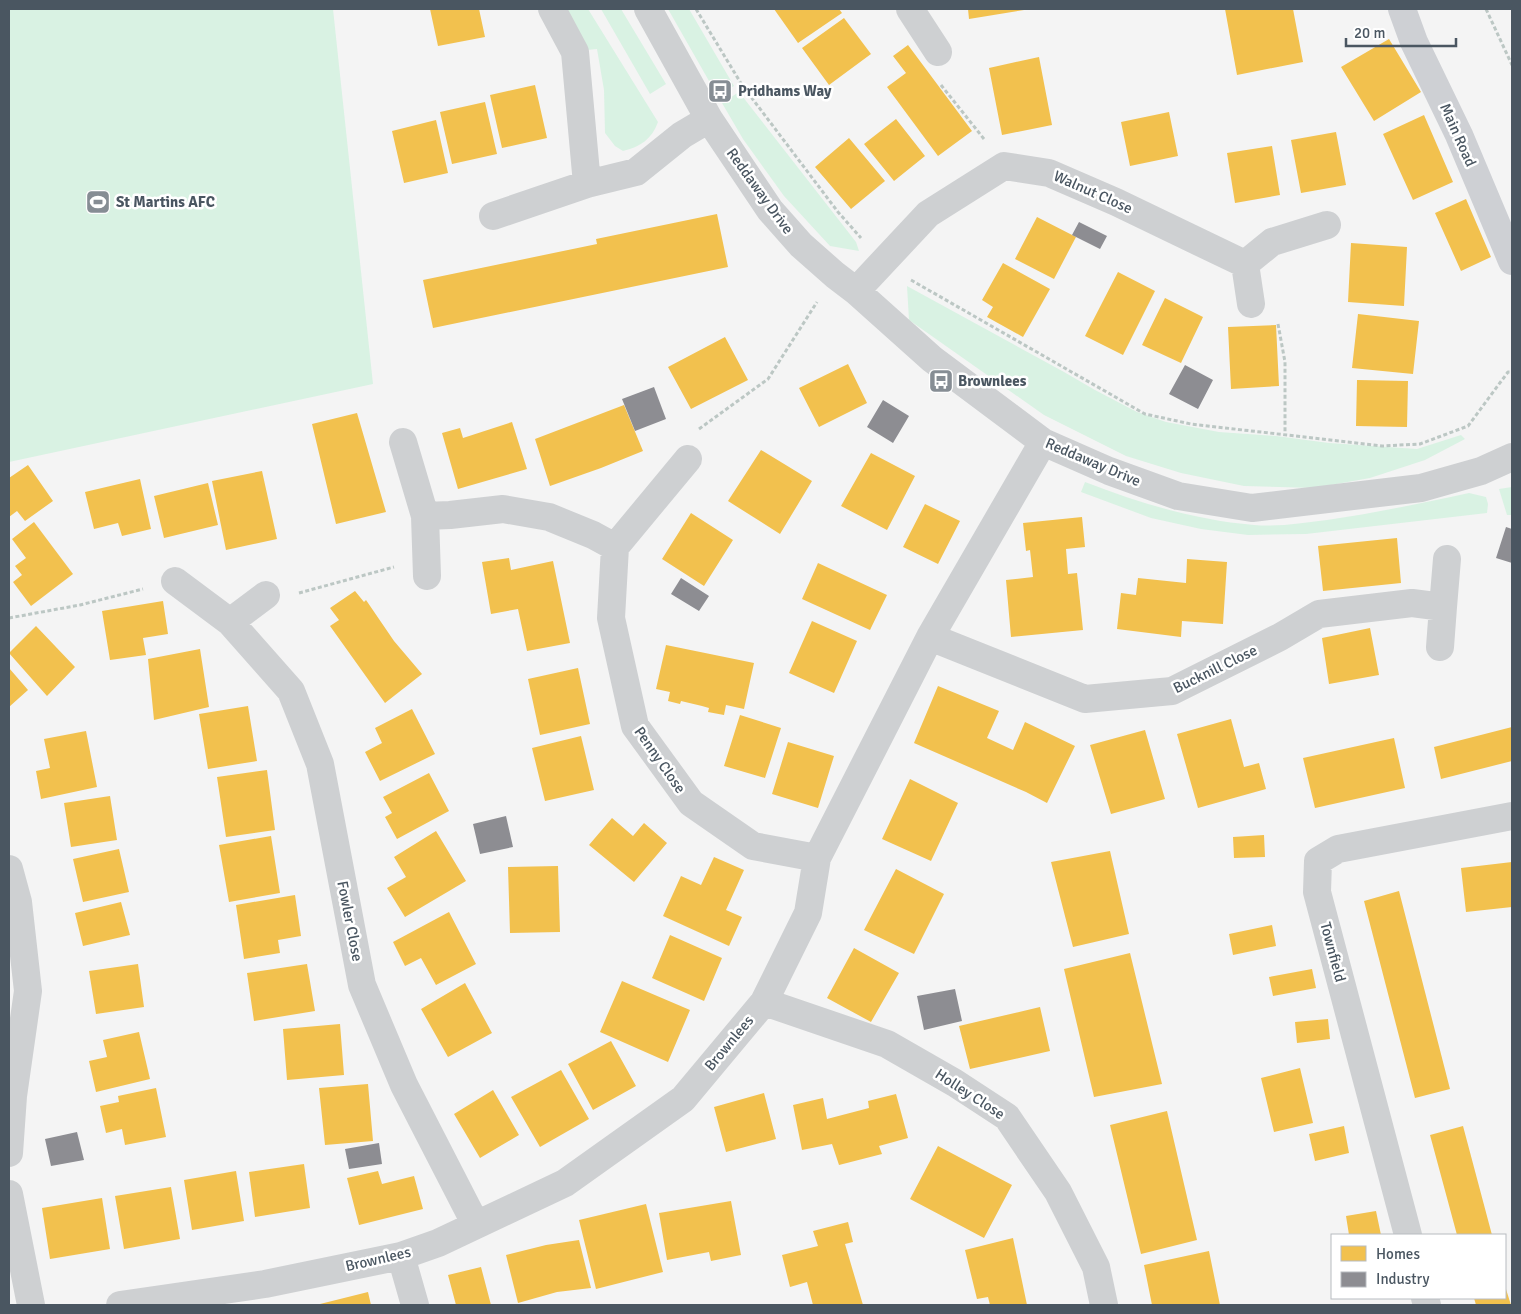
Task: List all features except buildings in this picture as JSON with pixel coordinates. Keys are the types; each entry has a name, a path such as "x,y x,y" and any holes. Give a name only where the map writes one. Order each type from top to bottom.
{"street":[{"path":"552,9 575,52 587,184"},
{"name":"Reddaway Drive","path":"648,9 709,119 770,210 801,245 856,291 932,360 1043,442 1109,471 1178,496 1252,508 1421,488 1481,470 1512,457"},
{"path":"910,9 938,52"},
{"name":"Main Road","path":"1402,9 1414,42 1459,135 1512,261"},
{"path":"493,216 587,184 636,172 682,135 709,119"},
{"path":"856,291 928,214 1004,166"},
{"name":"Walnut Close","path":"1004,166 1049,173 1116,202 1245,264"},
{"path":"1251,304 1245,264 1272,242 1327,225"},
{"path":"403,442 424,516 427,567"},
{"name":"Brownlees","path":"120,1305 265,1284 401,1256 438,1243 566,1183 683,1099 764,1002 808,913 817,858 930,637 1043,442"},
{"path":"424,516 503,509 549,517 615,547 688,459"},
{"name":"Penny Close","path":"615,547 611,618 635,726 690,804 753,846 817,858"},
{"path":"1440,647 1447,559"},
{"name":"Fowler Close","path":"175,581 230,622 291,691 320,764 362,985 404,1085 476,1225"},
{"path":"230,622 266,595"},
{"name":"Bucknill Close","path":"930,637 1085,699 1172,691 1272,641 1319,614 1412,604 1443,607"},
{"name":"Townfield","path":"1408,1234 1318,892 1318,861 1338,849 1512,816"},
{"path":"9,869 18,902 28,990 13,1096 9,1153"},
{"name":"Holley Close","path":"764,1002 887,1044 955,1083 1007,1117 1058,1192 1096,1267 1104,1305"},
{"path":"9,1194 31,1305"},
{"path":"401,1256 415,1305"}],"path":[{"path":"696,9 742,85 838,212 883,263 989,326 1145,414 1192,424 1382,446 1420,444 1468,426 1508,372 1512,372"},
{"path":"1486,9 1512,65"},
{"path":"938,52 936,79 988,143 1004,166"},
{"path":"688,459 695,432 768,380 835,275"},
{"path":"1251,304 1276,318 1285,362 1285,434"},
{"path":"266,595 286,578 299,593 427,567"},
{"path":"9,618 80,605 175,581"}],"green space":[{"path":"9,9 333,9 373,384 9,462"},
{"path":"567,9 588,9 658,122 649,138 640,145 623,151 615,146 605,133 604,90 597,49 587,50"},
{"path":"601,9 621,9 666,84 650,94"},
{"path":"668,9 689,9 734,86 717,95"},
{"path":"739,92 856,242 859,251 830,246 784,196 743,139 722,103"},
{"path":"907,286 1095,390 1137,412 1166,422 1219,432 1276,436 1329,443 1417,449 1461,435 1465,439 1425,460 1370,478 1314,488 1244,486 1181,473 1126,456 1044,415 909,320"},
{"path":"1085,482 1126,497 1189,515 1254,525 1281,525 1327,520 1469,493 1486,497 1488,504 1487,513 1306,534 1248,535 1201,529 1151,518 1081,492"},
{"path":"1512,487 1512,515 1507,515 1499,489"}],"place":[{"name":"Pridhams Way","path":"720,91"},
{"name":"St Martins AFC","path":"98,202"},
{"name":"Brownlees","path":"941,381"}]}
